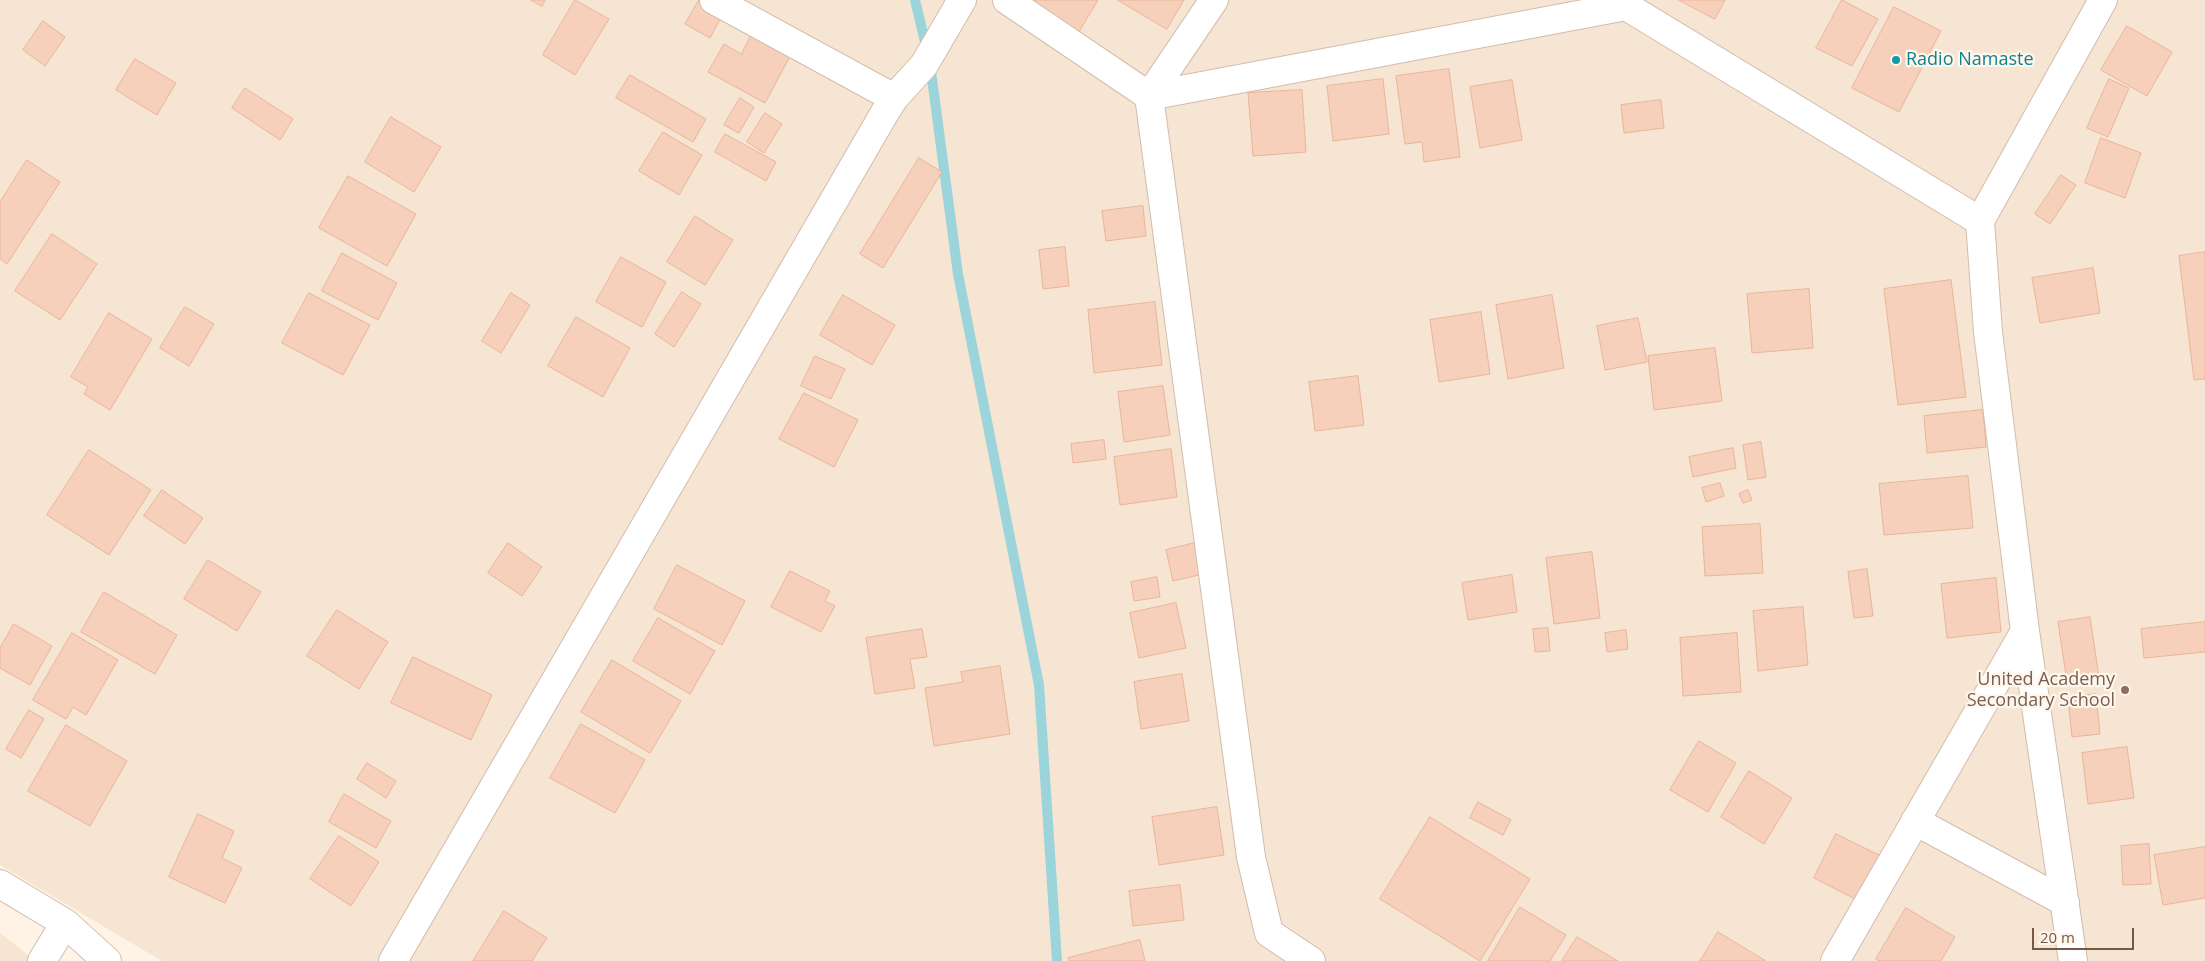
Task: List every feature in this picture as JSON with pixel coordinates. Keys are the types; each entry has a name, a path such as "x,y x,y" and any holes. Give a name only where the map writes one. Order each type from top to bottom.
{"street":[{"path":"714,0 894,98"},
{"path":"393,961 894,98 924,65 962,0"},
{"path":"1006,0 1149,96 1621,3 1980,221"},
{"path":"1214,0 1149,96 1251,857 1269,932 1311,961"},
{"path":"2073,961 2025,631 1988,332 1980,221 2103,0"},
{"path":"1835,961 2025,631"},
{"path":"1915,821 2065,902"},
{"path":"0,884 65,923 107,961"},
{"path":"42,961 65,923"}],"shaded area":[{"path":"0,0 2205,0 2205,961 162,961 0,865"},
{"path":"0,933 36,961 0,961"}],"building":[{"path":"531,0 545,0 542,6"},
{"path":"575,0 609,19 575,75 543,55"},
{"path":"699,0 708,0 725,10 710,38 685,24"},
{"path":"1019,0 1098,0 1077,35"},
{"path":"1118,0 1184,0 1167,29"},
{"path":"1679,0 1725,0 1715,19"},
{"path":"1842,0 1878,19 1852,66 1816,48"},
{"name":"Radio Namaste","path":"1894,7 1941,31 1899,112 1852,88"},
{"path":"43,21 65,37 45,66 23,50"},
{"path":"2127,26 2172,52 2147,96 2101,70"},
{"path":"754,30 793,51 765,103 708,72 724,44 741,54"},
{"path":"135,59 176,83 157,115 116,90"},
{"path":"1449,69 1460,157 1424,162 1422,142 1405,144 1396,76"},
{"path":"630,75 706,119 693,142 616,98"},
{"path":"1383,79 1389,134 1333,141 1327,86"},
{"path":"2109,79 2129,88 2108,137 2087,128"},
{"path":"1512,80 1522,140 1480,148 1470,87"},
{"path":"245,88 293,119 280,140 232,108"},
{"path":"1302,90 1306,152 1253,156 1248,93"},
{"path":"740,98 754,107 739,133 724,125"},
{"path":"1661,100 1664,128 1624,133 1621,105"},
{"path":"765,113 782,124 764,153 747,142"},
{"path":"391,117 441,147 414,192 365,162"},
{"path":"663,132 702,155 679,195 639,171"},
{"path":"725,134 776,162 766,181 715,152"},
{"path":"2101,138 2141,153 2125,198 2085,183"},
{"path":"919,158 942,172 883,268 860,254"},
{"path":"27,160 60,182 7,264 0,259 0,202"},
{"path":"2061,175 2076,185 2050,224 2035,214"},
{"path":"348,176 416,214 387,266 319,228"},
{"path":"1143,206 1146,236 1106,241 1102,211"},
{"path":"695,216 733,240 705,285 667,262"},
{"path":"52,234 97,264 60,320 15,291"},
{"path":"1065,247 1069,286 1043,289 1039,250"},
{"path":"2205,252 2205,379 2194,380 2179,256"},
{"path":"342,253 397,283 378,320 322,291"},
{"path":"621,257 666,282 642,327 596,302"},
{"path":"2093,268 2100,313 2040,323 2032,278"},
{"path":"1951,280 1966,397 1898,405 1884,289"},
{"path":"1809,289 1813,348 1752,353 1747,294"},
{"path":"682,292 701,304 674,347 655,334"},
{"path":"309,293 370,325 343,375 282,343"},
{"path":"511,293 530,305 501,353 482,341"},
{"path":"843,295 895,325 872,365 820,335"},
{"path":"1552,295 1564,368 1508,379 1496,305"},
{"path":"1155,302 1162,365 1094,373 1088,310"},
{"path":"185,307 214,324 189,366 160,348"},
{"path":"1481,312 1490,374 1439,382 1430,320"},
{"path":"109,313 152,339 110,410 84,394 88,387 71,377"},
{"path":"576,317 630,348 603,397 548,366"},
{"path":"1638,318 1647,362 1605,370 1597,326"},
{"path":"1715,348 1722,401 1654,410 1648,356"},
{"path":"815,356 845,369 831,399 801,386"},
{"path":"1358,376 1364,425 1315,431 1309,382"},
{"path":"1163,386 1170,435 1124,442 1118,392"},
{"path":"804,393 858,420 834,467 779,439"},
{"path":"1983,410 1986,447 1927,453 1924,416"},
{"path":"1104,440 1106,459 1073,463 1071,444"},
{"path":"1761,442 1766,477 1748,480 1743,445"},
{"path":"1733,448 1736,468 1693,477 1689,457"},
{"path":"1171,449 1177,497 1120,505 1114,457"},
{"path":"89,450 151,490 109,555 47,515"},
{"path":"1968,476 1973,528 1884,535 1879,484"},
{"path":"1720,483 1724,496 1706,502 1702,488"},
{"path":"162,490 203,518 185,544 144,516"},
{"path":"1748,490 1752,500 1743,503 1739,494"},
{"path":"1760,524 1763,573 1705,576 1702,527"},
{"path":"508,543 542,567 522,596 488,573"},
{"path":"1195,543 1203,574 1173,581 1166,550"},
{"path":"1592,552 1600,618 1554,624 1546,558"},
{"path":"208,560 261,592 237,631 184,599"},
{"path":"677,565 745,601 722,645 654,609"},
{"path":"1867,569 1873,616 1854,618 1848,572"},
{"path":"790,571 830,591 825,601 835,606 821,632 771,607"},
{"path":"1512,575 1517,612 1468,620 1462,583"},
{"path":"1157,577 1160,597 1134,601 1131,582"},
{"path":"1996,578 2001,632 1947,638 1941,584"},
{"path":"104,592 177,635 155,674 81,632"},
{"path":"1176,603 1186,648 1139,658 1130,613"},
{"path":"1803,607 1808,665 1758,671 1753,611"},
{"path":"337,610 388,642 359,689 307,656"},
{"path":"2090,617 2099,677 2067,682 2058,622"},
{"path":"658,618 715,651 690,694 633,661"},
{"path":"2205,622 2205,652 2144,658 2141,629"},
{"path":"14,624 52,646 30,685 0,668 0,648"},
{"path":"1548,628 1550,651 1535,652 1533,629"},
{"path":"922,629 927,657 910,659 915,688 875,694 866,638"},
{"path":"1626,630 1628,649 1607,652 1605,633"},
{"path":"72,633 118,660 86,715 73,707 66,719 33,700"},
{"path":"1737,633 1741,692 1683,696 1680,638"},
{"path":"413,657 492,695 471,740 391,703"},
{"path":"612,660 681,701 650,753 581,712"},
{"path":"1000,666 1010,734 934,746 925,688 963,682 961,672"},
{"path":"1182,674 1189,721 1141,729 1134,682"},
{"path":"2096,694 2100,734 2072,737 2068,697"},
{"path":"29,710 44,719 21,758 6,749"},
{"path":"581,724 645,760 615,813 550,778"},
{"path":"66,725 127,761 90,826 28,791"},
{"path":"1699,741 1736,763 1708,812 1670,790"},
{"path":"2127,747 2134,798 2088,804 2082,753"},
{"path":"367,763 396,781 386,798 357,779"},
{"path":"1749,771 1792,798 1764,844 1721,817"},
{"path":"344,794 391,821 376,848 329,822"},
{"path":"1478,802 1511,820 1503,835 1470,818"},
{"path":"1217,807 1224,855 1159,865 1152,817"},
{"path":"198,814 234,831 222,858 242,868 225,903 169,877"},
{"path":"1430,817 1530,879 1480,961 1380,899"},
{"path":"1836,834 1883,857 1861,902 1814,878"},
{"path":"339,836 379,862 351,906 310,879"},
{"path":"2149,844 2151,884 2123,885 2121,846"},
{"path":"2205,847 2205,898 2163,905 2154,855"},
{"path":"1180,885 1184,920 1133,926 1129,891"},
{"path":"1520,907 1566,935 1550,961 1488,961"},
{"path":"1906,908 1955,937 1941,961 1879,961 1876,959"},
{"path":"504,911 547,938 532,961 473,961"},
{"path":"1718,932 1766,961 1700,961"},
{"path":"1577,937 1618,961 1562,961"},
{"path":"1140,940 1145,961 1069,961 1068,958"}],"waterway":[{"path":"915,0 927,50"},
{"path":"930,64 958,274 1039,685 1057,961"}],"place":[{"name":"Radio Namaste","path":"1896,60"},
{"name":"United Academy Secondary School","path":"2125,690"}]}
